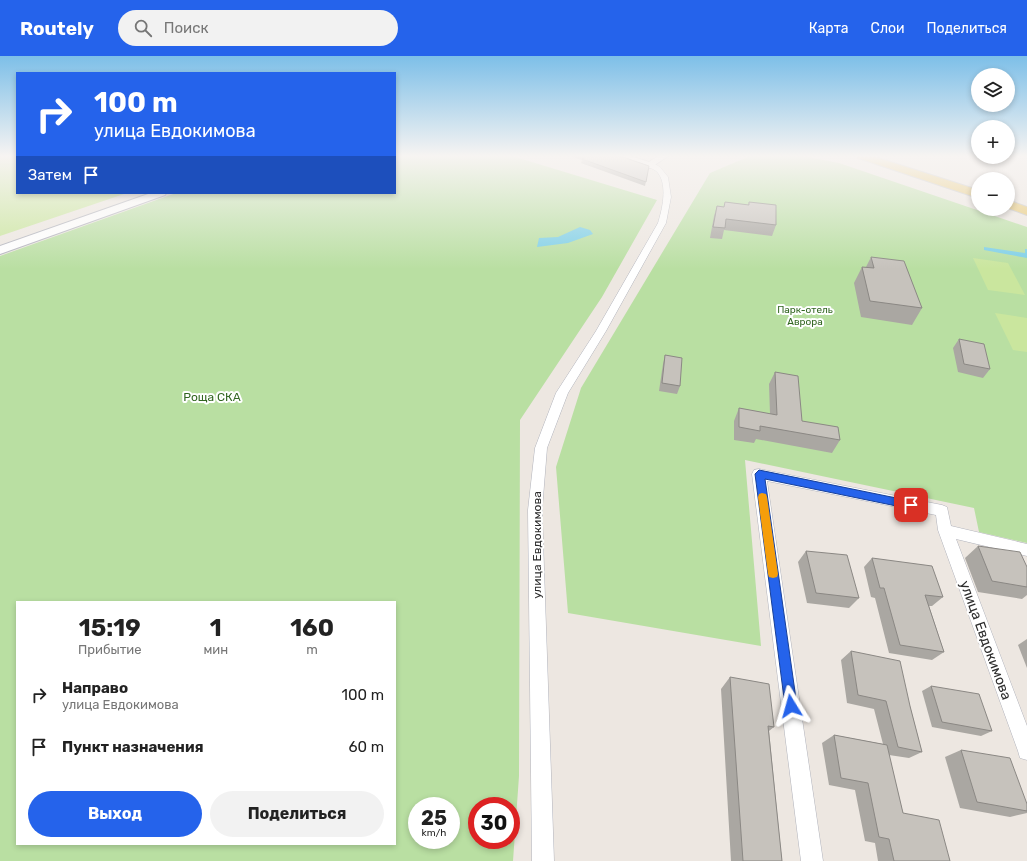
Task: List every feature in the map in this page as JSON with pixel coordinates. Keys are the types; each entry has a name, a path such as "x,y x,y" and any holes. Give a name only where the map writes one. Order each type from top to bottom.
{"main road":[{"path":"0,244 144,194"},
{"path":"0,250 158,194"},
{"path":"1015,198 1027,202"},
{"path":"1015,207 1027,211"}],"street":[{"name":"улица Евдокимова","path":"543,861 535,510 541,448 562,393 601,331 662,223 665,214 666,194"},
{"name":"улица Евдокимова","path":"812,861 759,474 942,511 944,530 1027,751"},
{"path":"944,530 1027,550"}],"green space":[{"path":"0,194 124,194 0,236"},
{"name":"Роща СКА","path":"173,194 636,194 657,200 602,297 520,420 519,776 518,797 468,797 468,849 514,849 513,861 0,861 0,256"},
{"name":"Парк-отель Аврора","path":"698,194 929,194 971,208 971,216 995,216 1027,227 1027,543 979,532 974,508 745,460 761,646 568,613 556,467 581,388"},
{"path":"973,258 1008,263 1025,295 988,290"},
{"path":"995,313 1027,318 1027,352 1013,350"}],"water":[{"path":"580,227 590,230 593,234 568,243 537,247 539,238 558,237"},
{"path":"984,247 1025,253 1025,249 1027,249 1027,258 984,250"}],"building":[{"path":"725,202 749,205 749,202 776,205 776,225 726,219 725,228 713,227 717,206 724,207"},
{"path":"871,257 904,261 922,308 870,301 862,267 874,268"},
{"path":"959,339 984,344 990,369 964,364"},
{"path":"665,355 682,358 680,386 662,383"},
{"path":"775,372 798,376 802,421 838,427 840,440 760,426 760,431 739,427 739,408 777,415"},
{"path":"978,546 1020,552 1027,567 1027,587 992,581"},
{"path":"806,551 847,555 859,598 816,593"},
{"path":"872,558 932,566 943,597 925,595 944,652 900,645 884,588 880,588"},
{"path":"851,651 900,661 922,752 898,747 886,701 858,695"},
{"path":"730,677 769,684 774,727 768,726 782,861 743,861"},
{"path":"931,686 979,694 992,731 942,722"},
{"path":"834,735 887,745 903,813 939,820 950,861 894,861 889,839 879,837 868,783 841,778"},
{"path":"961,750 1010,758 1027,804 1027,811 977,802"}],"slow traffic":[{"path":"762,497 773,574"}],"route":[{"path":"791,706 759,474 911,505"}]}
